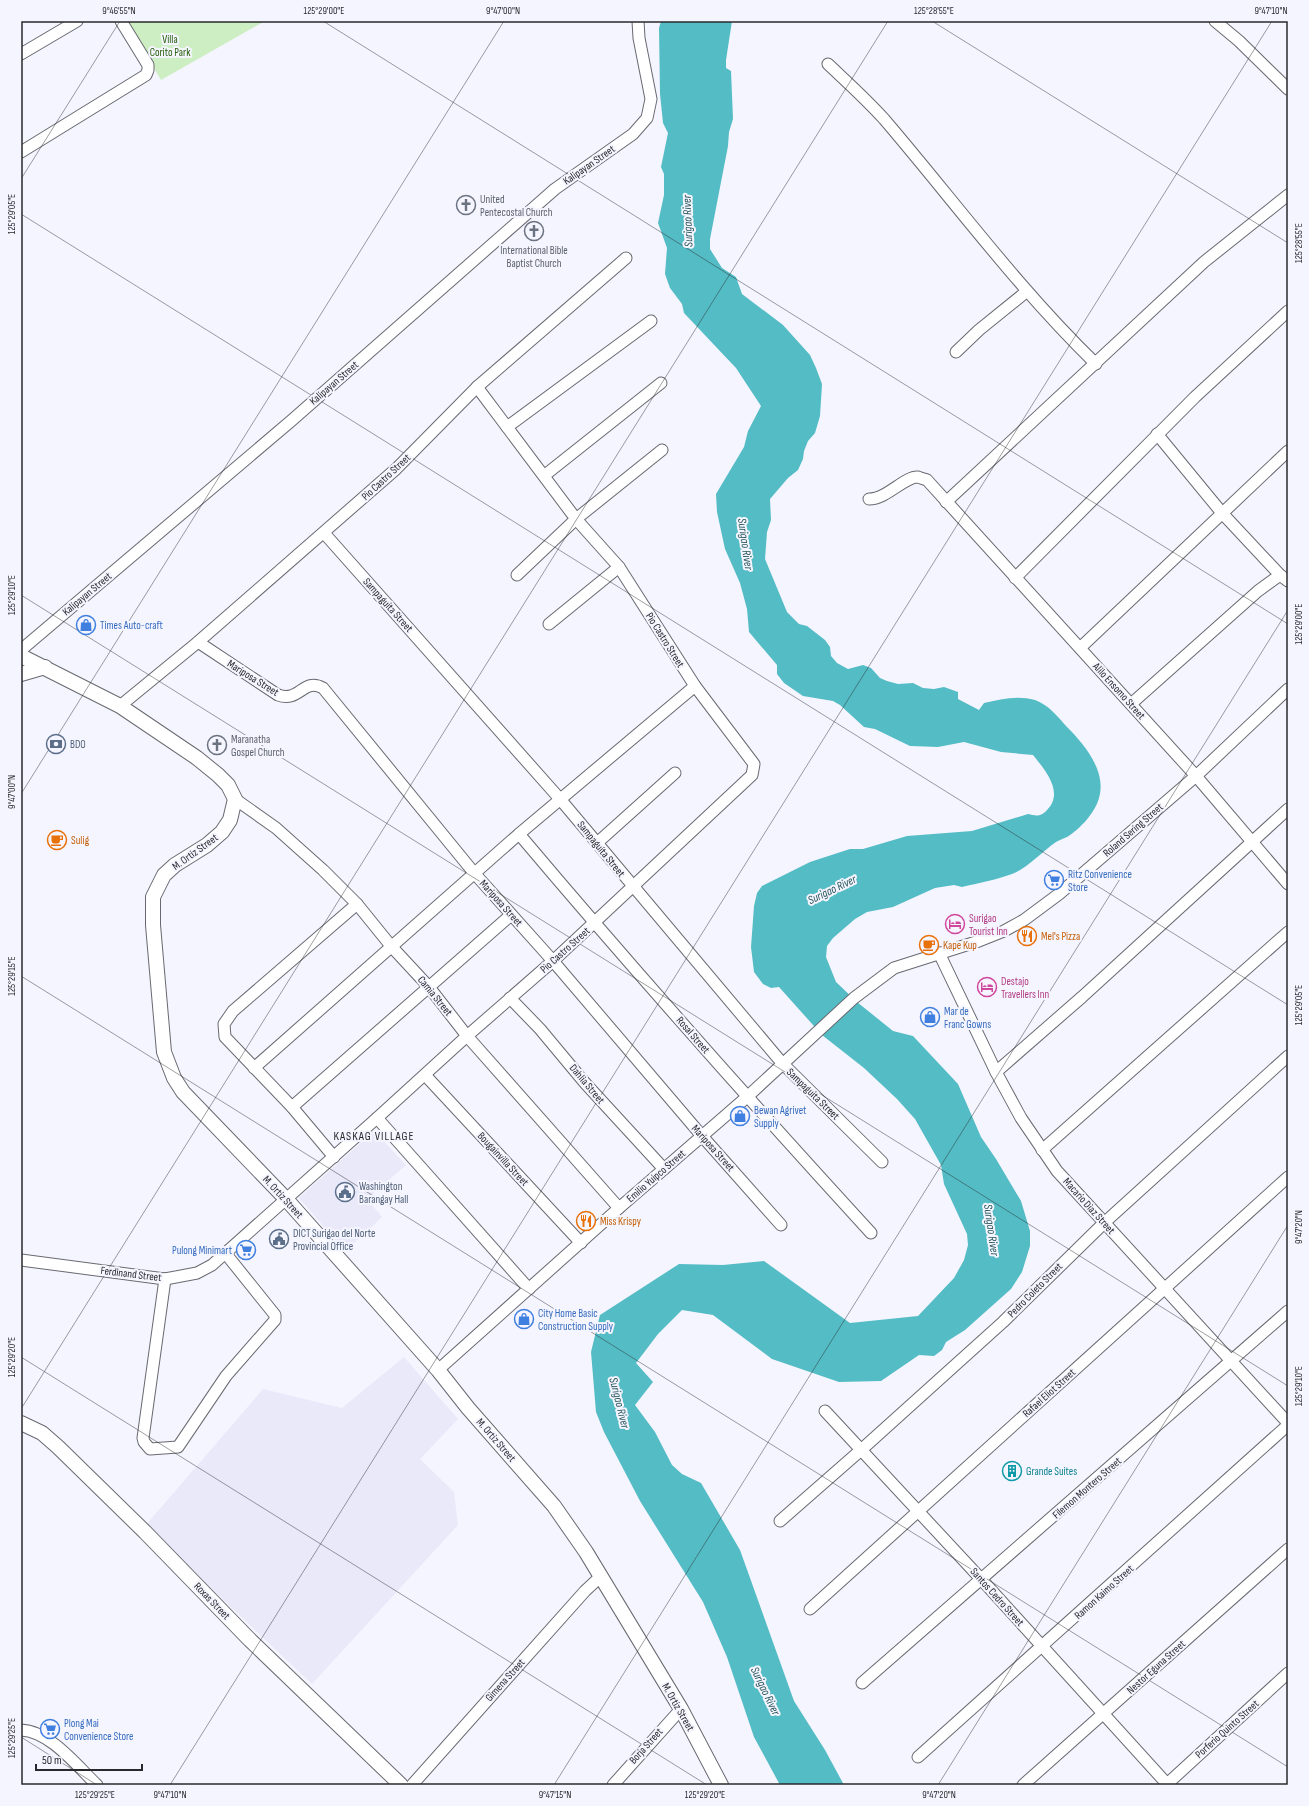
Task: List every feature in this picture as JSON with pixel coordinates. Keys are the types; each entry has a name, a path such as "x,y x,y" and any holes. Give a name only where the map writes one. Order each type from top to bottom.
{"street":[{"path":"21,54 77,21"},
{"path":"21,152 146,75 148,65 122,21"},
{"name":"Kalipayan Street","path":"21,650 291,421 544,199 570,178 633,134 647,118 651,99 639,38 638,21"},
{"path":"1215,21 1239,41 1288,89"},
{"path":"828,64 883,118 1026,292 1066,335 1096,364"},
{"path":"946,502 1204,262 1288,195"},
{"path":"477,387 626,258"},
{"path":"956,352 979,330 1026,292"},
{"path":"1015,578 1157,434 1288,311"},
{"path":"507,427 651,321"},
{"path":"545,475 661,383"},
{"name":"Pio Castro Street","path":"120,706 198,642 396,469 477,387 545,475 576,519 619,567 695,686 754,764 752,775 633,887 553,961 467,1036 286,1199"},
{"path":"1131,704 1258,590 1284,578 1222,513 1157,434"},
{"path":"517,575 576,519 662,450"},
{"path":"1080,648 1288,451"},
{"name":"Alilo Ensomo Street","path":"868,499 882,496 910,479 917,477 927,480 1196,776 1288,884"},
{"name":"Sampaguita Street","path":"324,533 560,799 782,1063 882,1162"},
{"path":"549,624 619,567"},
{"name":"Mariposa Street","path":"198,642 278,695 285,698 293,697 310,684 317,684 323,688 475,874 553,961 702,1136 781,1225"},
{"path":"21,656 120,706 197,758 218,775 228,785 235,800"},
{"path":"21,674 45,667"},
{"path":"254,1068 519,834 695,686"},
{"name":"Roland Sering Street","path":"939,953 979,941 1004,931 1024,920 1059,894 1196,776 1288,689"},
{"path":"597,843 675,773"},
{"name":"Camia Street","path":"235,800 276,828 358,904 391,946 429,987 467,1036 619,1208"},
{"name":"M. Ortiz Street","path":"235,800 230,820 222,832 207,845 175,864 164,875 153,897 153,925 164,1052 174,1078 184,1092 286,1199 438,1370 468,1408 554,1506 586,1552 680,1709 721,1785"},
{"path":"996,1072 1088,992 1288,809"},
{"name":"Rosal Street","path":"519,834 594,923 747,1097 871,1233"},
{"path":"334,1157 292,1107 225,1037 224,1024 233,1011 358,904"},
{"path":"292,1107 511,914"},
{"path":"1042,1150 1288,932"},
{"name":"Emilio Yuipco Street","path":"438,1370 619,1208 747,1097 854,998 894,968 939,953"},
{"name":"Macario Diaz Street","path":"939,953 996,1072 1021,1118 1057,1171 1288,1424"},
{"name":"Dahlia Street","path":"510,998 540,1029 585,1083 664,1169"},
{"name":"Pedro Coleto Street","path":"780,1521 1002,1322 1104,1223 1288,1056"},
{"name":"Bougainvilla Street","path":"425,1075 581,1243"},
{"path":"377,1118 529,1289"},
{"name":"Rafael Eliot Street","path":"810,1609 1288,1177"},
{"name":"Ferdinand Street","path":"21,1260 165,1279 197,1273 212,1265 226,1254 286,1199"},
{"path":"165,1279 143,1438 144,1442 150,1449 172,1449 178,1447 226,1376 274,1320 275,1315 226,1254"},
{"name":"Filemon Montero Street","path":"862,1683 982,1580 1230,1360 1288,1311"},
{"name":"Santos Cedro Street","path":"825,1411 982,1580 1167,1785"},
{"name":"Roxas Street","path":"21,1423 42,1433 58,1447 145,1532 250,1640 401,1785"},
{"name":"Ramon Kaimo Street","path":"918,1757 1288,1424"},
{"name":"Nestor Eguna Street","path":"1023,1785 1288,1549"},
{"name":"Gimena Street","path":"412,1785 584,1591 600,1577"},
{"name":"Porferio Quinto Street","path":"1167,1785 1288,1673"},
{"name":"Borja Street","path":"613,1785 680,1709"},
{"path":"21,1730 34,1732 60,1749 97,1785"}],"shaded area":[{"path":"374,1131 406,1165 367,1199 382,1217 345,1251 299,1198"},
{"path":"404,1357 458,1419 420,1459 454,1492 458,1525 312,1684 145,1526 263,1389 342,1408"}],"green space":[{"name":"Villa Corito Park","path":"126,21 265,21 161,80"}],"water":[{"name":"Surigao River","path":"661,21 732,21 726,68 731,71 733,119 729,132 728,146 710,239 710,249 722,268 736,277 742,294 783,325 810,355 822,384 820,416 815,433 808,441 798,470 788,478 770,499 771,520 767,532 765,559 787,612 799,624 807,626 825,640 830,647 831,656 837,663 848,669 863,665 871,668 880,678 898,684 913,683 923,688 934,689 944,687 958,692 958,699 979,710 984,703 1009,698 1022,698 1040,702 1053,712 1080,741 1097,768 1100,778 1101,788 1097,804 1082,825 1072,834 1056,842 1017,872 993,880 962,887 954,885 935,888 893,907 867,912 855,919 833,938 827,946 826,957 836,982 857,1002 893,1031 913,1036 958,1084 981,1137 1021,1201 1030,1231 1030,1246 1022,1272 1011,1289 965,1330 946,1342 942,1350 934,1356 919,1355 881,1381 839,1382 772,1359 713,1315 682,1310 658,1334 636,1363 653,1382 635,1405 655,1432 672,1465 682,1474 701,1483 740,1550 794,1701 825,1750 844,1785 780,1785 754,1737 727,1657 703,1602 640,1501 604,1432 596,1412 591,1352 600,1315 679,1264 723,1265 764,1261 850,1323 918,1316 954,1278 964,1260 968,1245 967,1234 944,1184 941,1165 915,1119 897,1099 864,1068 822,1035 779,987 771,988 763,984 754,972 751,947 754,906 757,893 762,886 810,862 850,849 863,849 907,836 972,831 1028,814 1040,815 1047,810 1052,803 1054,796 1051,781 1033,755 1001,752 964,742 938,747 910,746 875,729 864,727 840,705 833,701 803,696 784,683 777,674 777,665 749,632 747,609 740,583 725,549 717,512 716,494 744,447 748,431 761,406 736,368 684,313 682,304 670,288 665,274 667,248 658,223 664,195 664,174 661,167 668,133 663,123 660,94 659,28"}],"place":[{"name":"United Pentecostal Church","path":"466,205"},
{"name":"International Bible Baptist Church","path":"534,231"},
{"name":"Times Auto-craft","path":"86,625"},
{"name":"BDO","path":"56,744"},
{"name":"Maranatha Gospel Church","path":"217,745"},
{"name":"Sulig","path":"57,840"},
{"name":"Ritz Convenience Store","path":"1054,880"},
{"name":"Surigao Tourist Inn","path":"955,924"},
{"name":"Mel's Pizza","path":"1027,936"},
{"name":"Kape Kup","path":"929,945"},
{"name":"Destajo Travellers Inn","path":"987,987"},
{"name":"Mar de Franc Gowns","path":"930,1017"},
{"name":"Bewan Agrivet Supply","path":"740,1116"},
{"name":"Washington Barangay Hall","path":"345,1192"},
{"name":"Miss Krispy","path":"586,1221"},
{"name":"DICT Surigao del Norte Provincial Office","path":"279,1239"},
{"name":"Pulong Minimart","path":"246,1250"},
{"name":"City Home Basic Construction Supply","path":"524,1319"},
{"name":"Grande Suites","path":"1012,1471"},
{"name":"Plong Mai Convenience Store","path":"50,1729"}],"district":[{"name":"KASKAG VILLAGE","path":"374,1136"}]}
